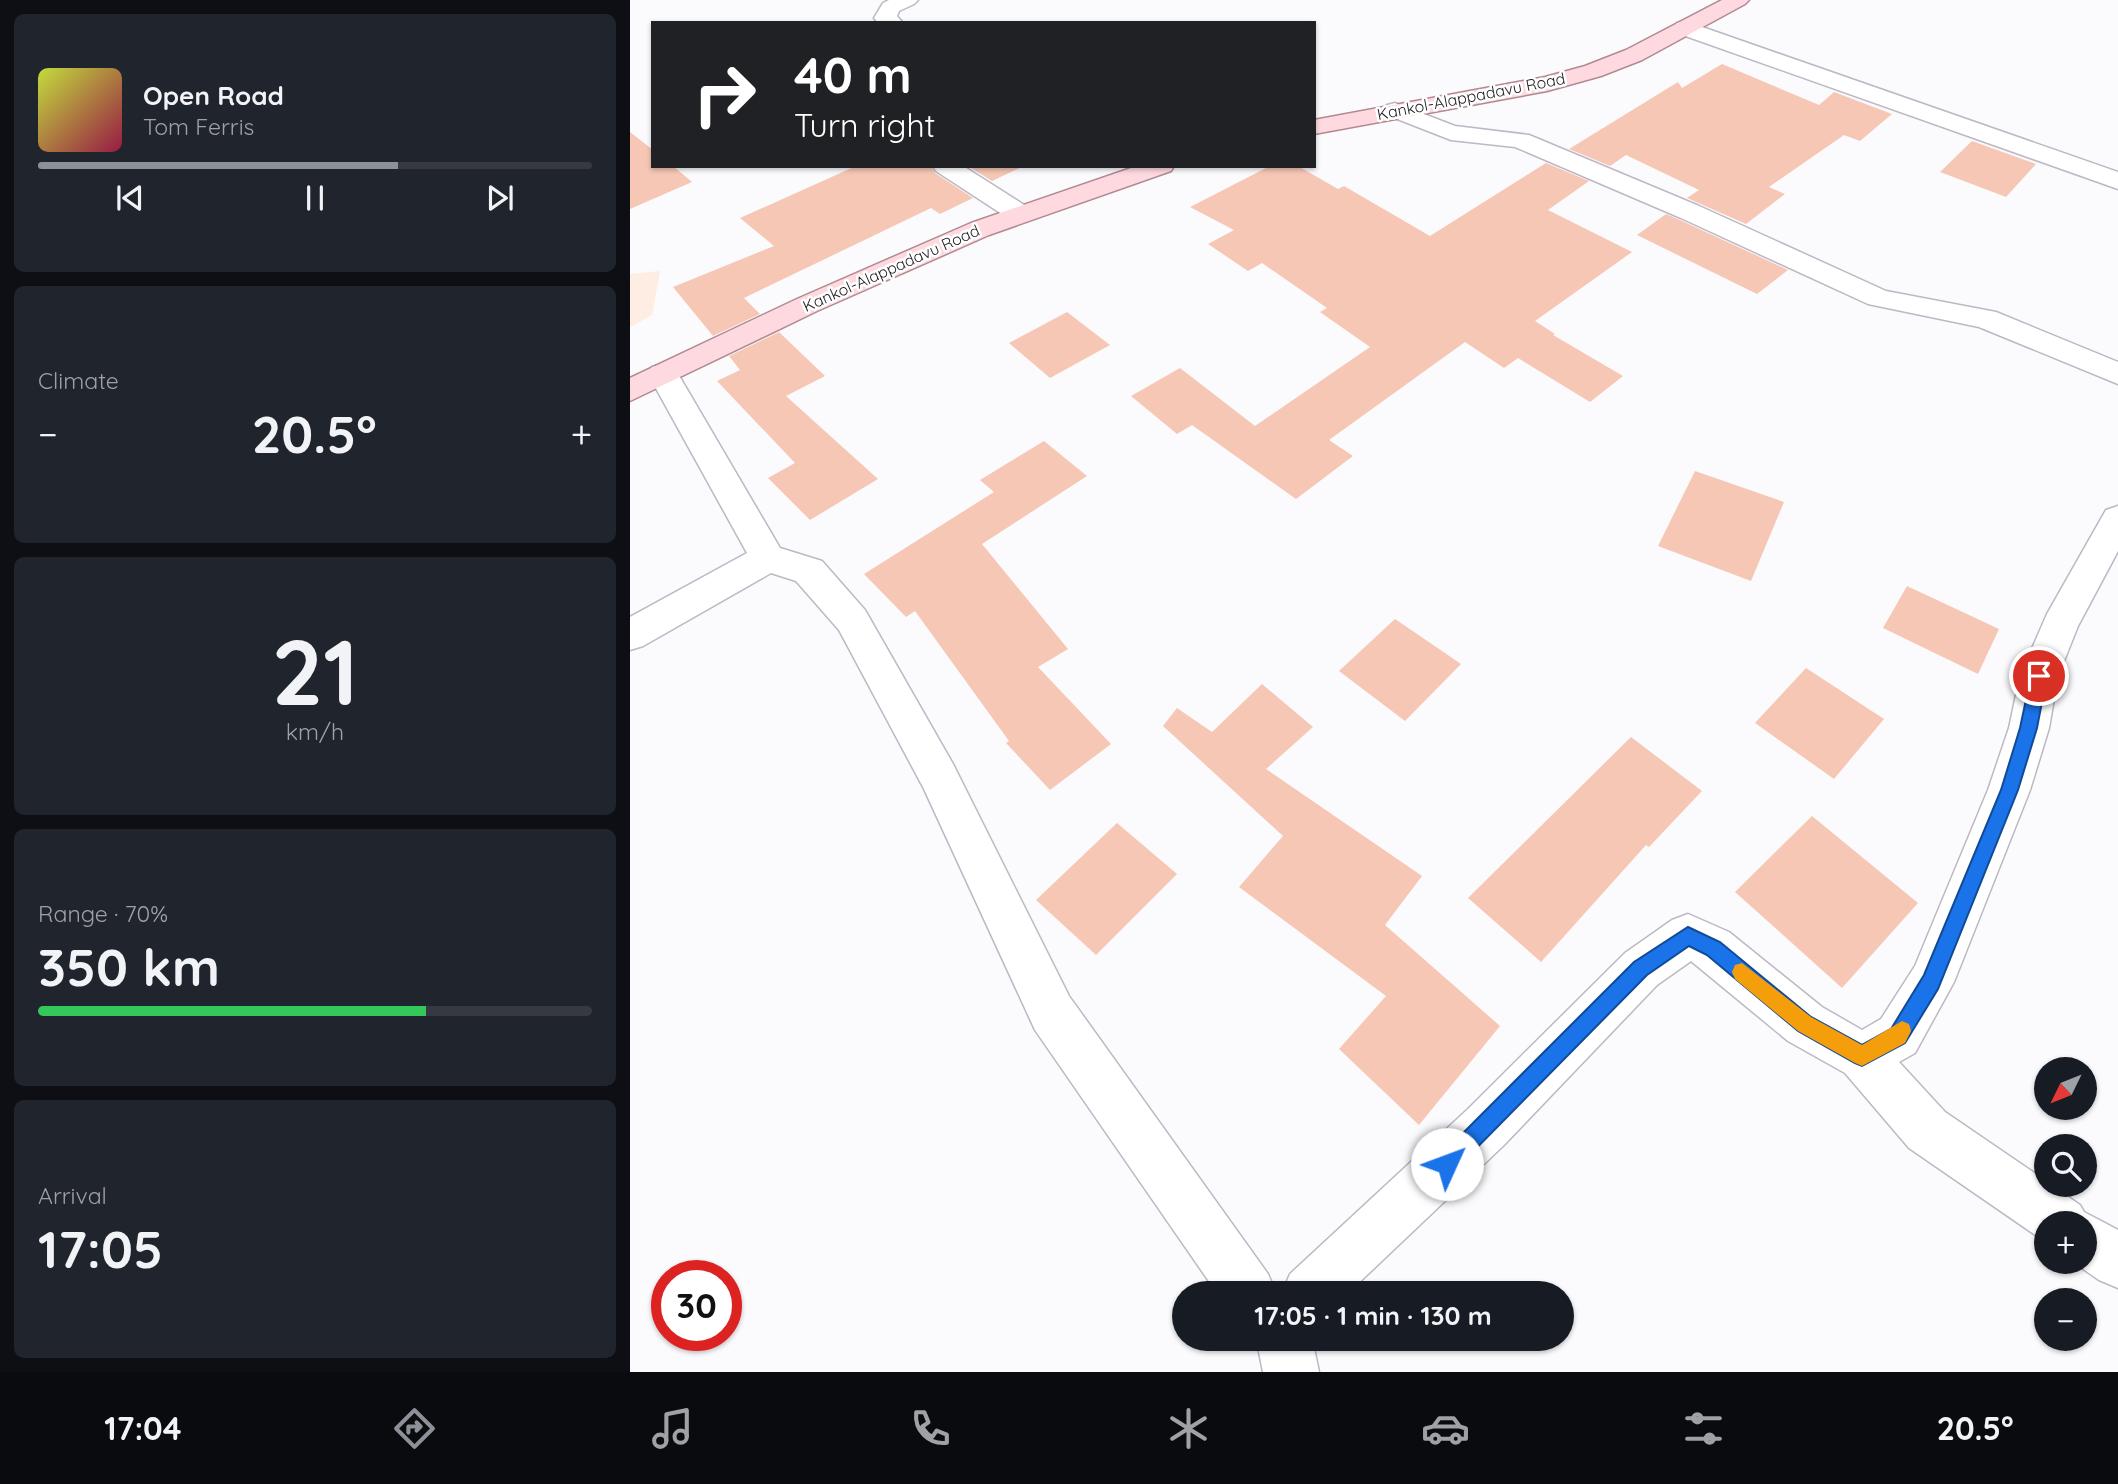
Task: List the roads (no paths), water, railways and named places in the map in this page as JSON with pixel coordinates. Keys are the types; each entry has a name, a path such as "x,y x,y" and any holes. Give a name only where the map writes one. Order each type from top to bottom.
{"main road":[{"name":"Kankol-Alappadavu Road","path":"1316,127 1570,78 1634,55 1738,0"},
{"name":"Kankol-Alappadavu Road","path":"646,382 915,257 1020,214 1156,168"}],"street":[{"path":"889,21 885,18 890,7 907,0"},
{"path":"1685,28 2118,181"},
{"path":"1395,110 1451,133 1520,140 1690,212 1878,298 1986,319 2118,374"},
{"path":"948,168 1020,214"},
{"path":"646,382 768,558 809,571 852,620 939,777 1052,1013 1241,1281"},
{"path":"1862,1056 1898,1036 1931,982 2009,790 2029,728 2039,676 2060,625 2118,519"},
{"path":"630,635 768,558"},
{"path":"1323,1281 1486,1127 1641,969 1688,936 1713,948 1805,1024 1862,1056 1927,1130 2045,1211"},
{"path":"2097,1247 2118,1261"}]}
